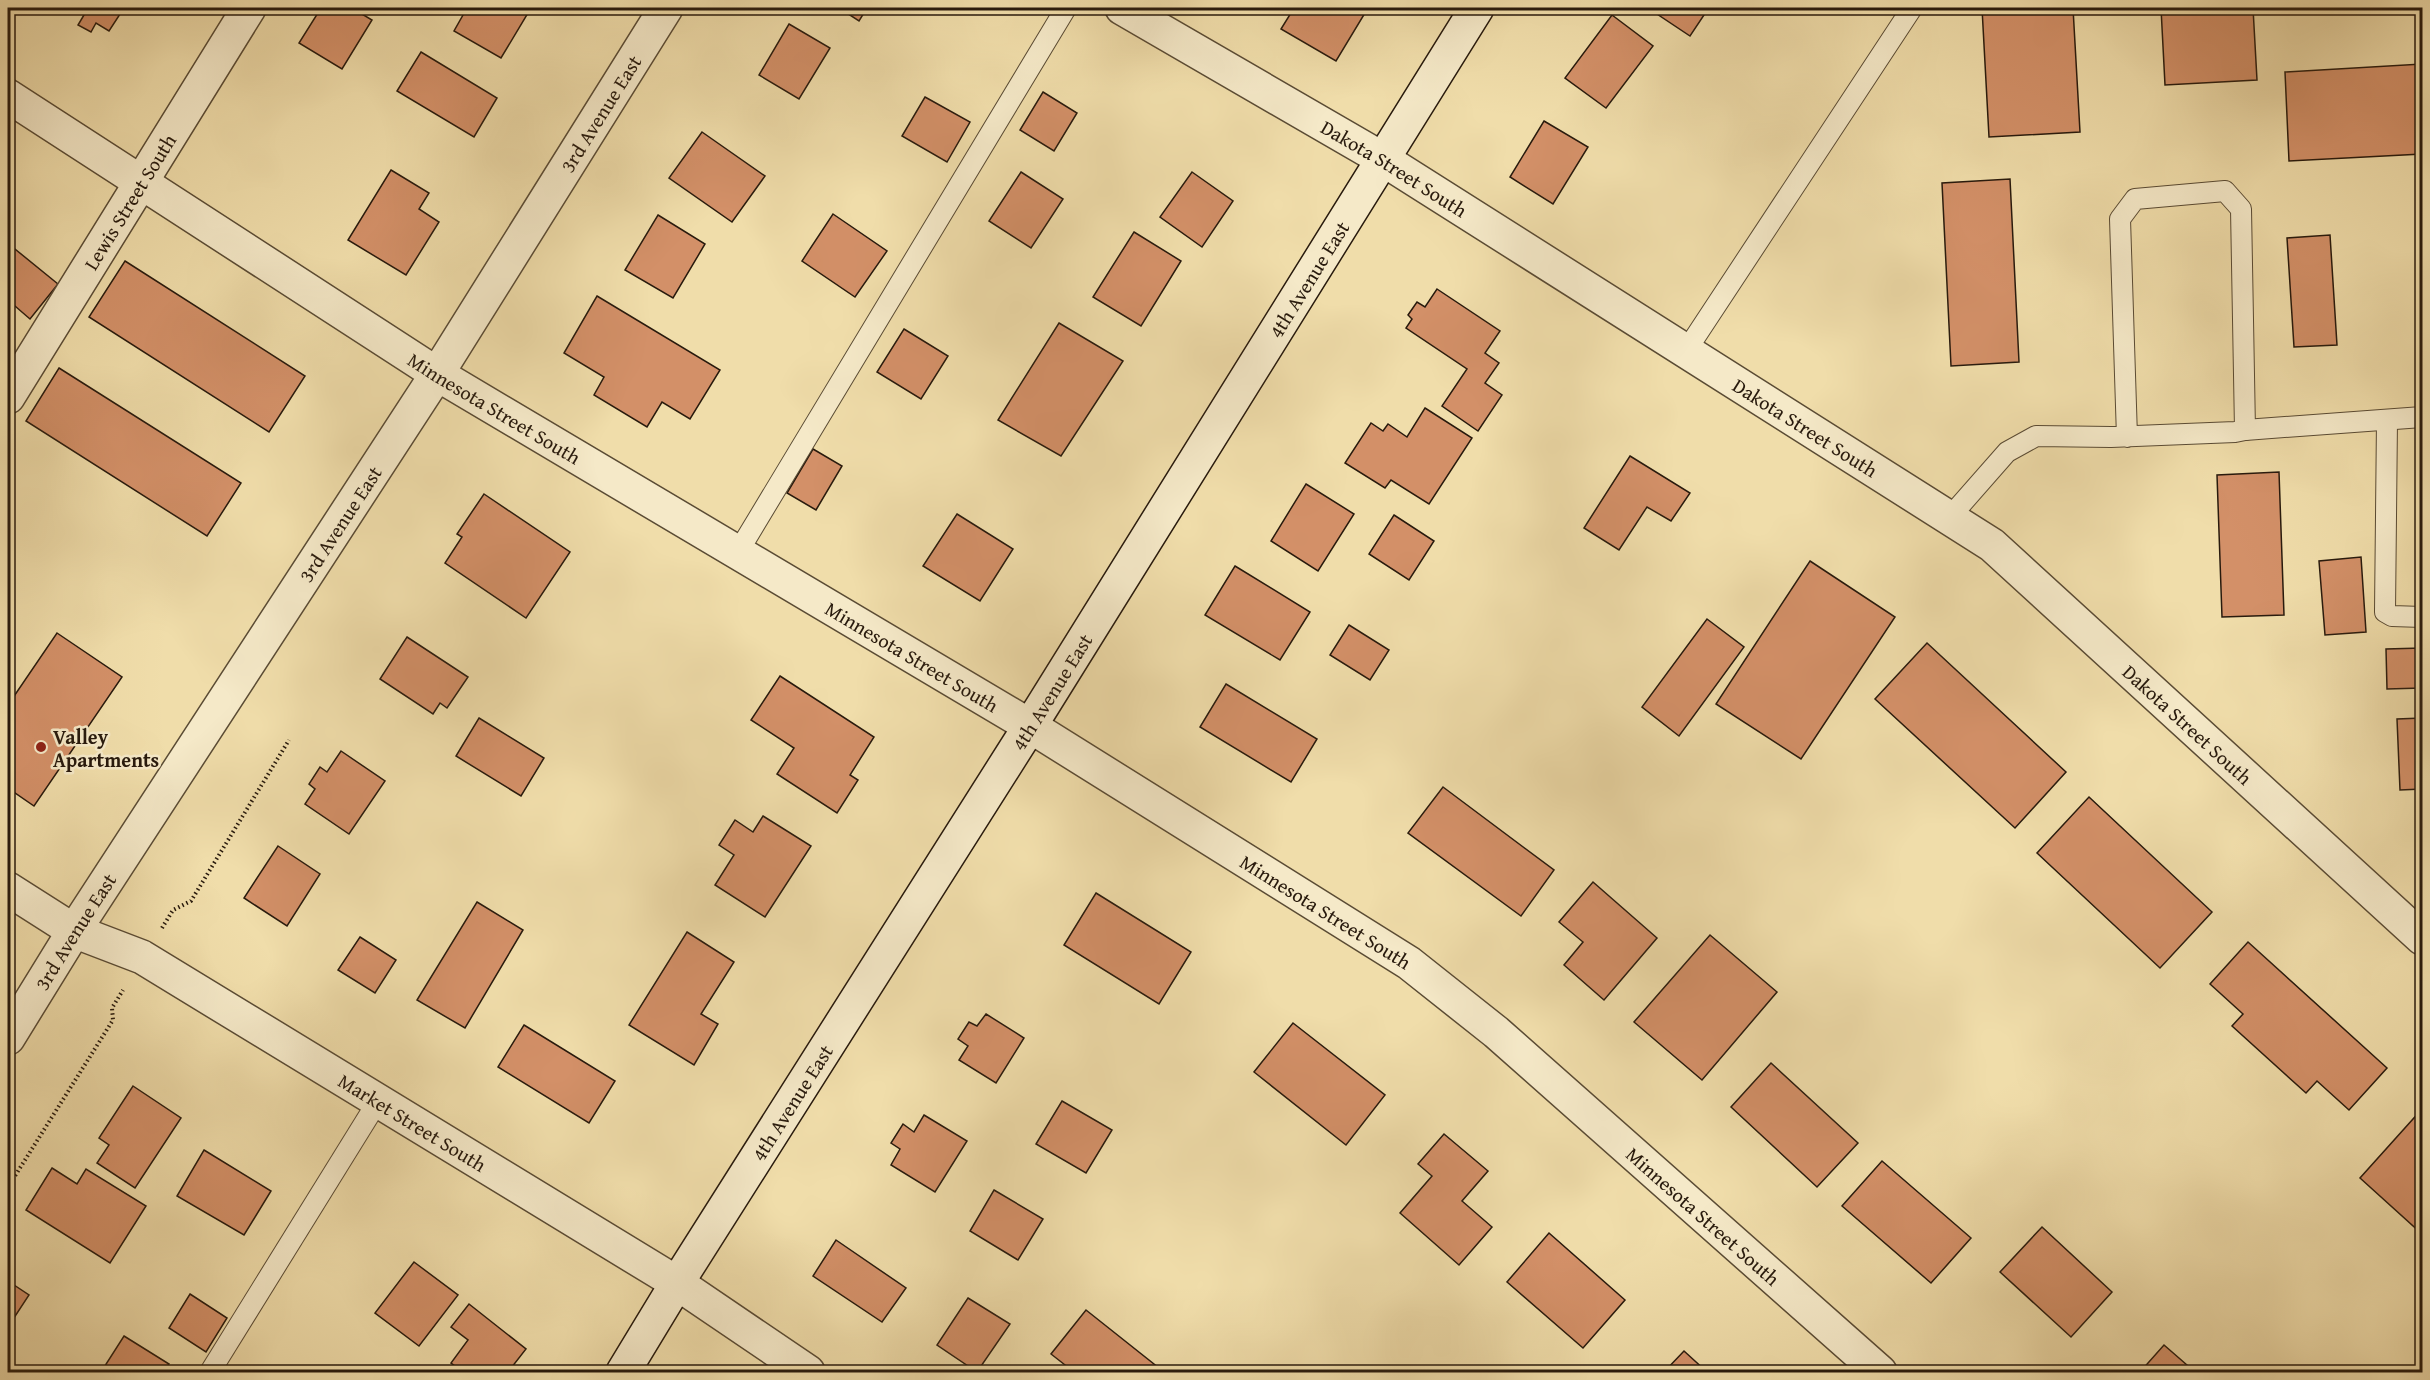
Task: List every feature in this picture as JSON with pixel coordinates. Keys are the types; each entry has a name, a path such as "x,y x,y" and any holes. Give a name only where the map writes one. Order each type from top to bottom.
{"street":[{"name":"Lewis Street South","path":"8,397 249,8"},
{"name":"3rd Avenue East","path":"8,1038 74,931 437,374 666,8"},
{"name":"Dakota Street South","path":"1122,8 1381,158 1992,545 2422,938"},
{"name":"4th Avenue East","path":"623,1372 1030,726 1381,158 1477,8"},
{"name":"Minnesota Street South","path":"8,96 437,374 1030,726 1409,963 1496,1032 1880,1372"},
{"name":"Market Street South","path":"8,889 74,931 142,957 677,1283 808,1372"}],"lane":[{"path":"738,552 1066,8"},
{"path":"1686,351 1912,8"},
{"path":"2127,437 2121,219 2135,199 2225,190 2241,209 2245,430"},
{"path":"1949,518 2007,452 2036,436 2127,437 2422,417"},
{"path":"2387,420 2385,612 2392,616 2422,617"},
{"path":"210,1372 378,1101"}],"building":[{"path":"71,8 124,8 109,31 96,23 91,32 78,25 84,15"},
{"path":"321,8 352,8 372,20 342,69 299,43"},
{"path":"467,8 531,8 501,58 454,31"},
{"path":"839,8 867,8 859,21"},
{"path":"1294,8 1368,8 1336,61 1281,29"},
{"path":"1648,8 1706,8 1708,9 1690,36"},
{"path":"1982,8 2073,8 2080,132 1989,137"},
{"path":"2161,8 2253,8 2257,80 2165,85"},
{"path":"1612,15 1653,46 1606,108 1565,78"},
{"path":"789,24 830,48 799,99 759,75"},
{"path":"421,52 497,98 474,137 397,91"},
{"path":"2422,64 2422,154 2289,161 2285,72"},
{"path":"1043,92 1077,113 1054,151 1020,130"},
{"path":"925,97 970,122 947,162 902,136"},
{"path":"1544,121 1588,147 1553,204 1510,177"},
{"path":"702,132 765,176 732,222 669,178"},
{"path":"391,170 429,193 419,209 439,222 406,275 348,240"},
{"path":"1021,172 1063,199 1031,248 989,221"},
{"path":"1192,172 1233,201 1202,247 1160,217"},
{"path":"2010,179 2019,362 1951,366 1942,183"},
{"path":"833,214 887,251 855,297 802,261"},
{"path":"658,215 705,244 673,298 625,270"},
{"path":"1134,232 1181,261 1141,326 1093,297"},
{"path":"2330,235 2337,345 2294,347 2287,238"},
{"path":"10,245 58,284 30,319 8,300 8,248"},
{"path":"125,261 305,376 269,432 89,317"},
{"path":"1437,289 1500,331 1485,353 1499,363 1485,383 1502,395 1478,431 1442,406 1467,369 1406,328 1412,319 1408,315 1417,302 1425,307"},
{"path":"597,296 720,370 690,419 662,402 647,427 594,395 604,377 564,353"},
{"path":"1059,323 1123,361 1061,456 998,420"},
{"path":"904,329 948,356 921,399 877,372"},
{"path":"59,368 241,483 207,536 26,421"},
{"path":"1425,408 1472,438 1429,504 1391,480 1385,488 1345,463 1371,423 1383,431 1388,424 1407,437"},
{"path":"813,449 842,466 816,510 787,493"},
{"path":"1630,456 1690,493 1671,521 1647,507 1619,550 1584,528"},
{"path":"2279,472 2284,615 2222,617 2217,475"},
{"path":"1306,484 1354,514 1318,571 1271,541"},
{"path":"484,494 570,552 526,618 445,563 462,537 457,534"},
{"path":"957,514 1013,549 980,601 923,566"},
{"path":"1394,515 1434,541 1409,580 1369,554"},
{"path":"2361,557 2366,632 2325,635 2319,561"},
{"path":"1810,561 1895,617 1801,759 1716,704"},
{"path":"1235,566 1310,612 1280,660 1205,615"},
{"path":"1707,619 1744,647 1679,736 1642,707"},
{"path":"1349,625 1389,650 1370,680 1330,655"},
{"name":"Valley Apartments","path":"57,633 122,677 34,806 8,788 8,705"},
{"path":"407,637 468,677 447,708 440,703 433,714 380,679"},
{"path":"1927,643 2066,772 2015,828 1875,699"},
{"path":"2422,648 2422,688 2387,689 2386,649"},
{"path":"780,676 874,737 850,775 858,780 837,813 777,774 794,748 751,720"},
{"path":"1226,684 1317,739 1291,782 1200,727"},
{"path":"479,718 544,758 521,796 456,756"},
{"path":"2422,718 2422,789 2400,790 2397,719"},
{"path":"341,751 385,781 349,834 305,804 315,789 309,784 320,767 327,772"},
{"path":"1443,787 1554,870 1521,916 1408,833"},
{"path":"2089,797 2212,912 2160,968 2037,853"},
{"path":"763,816 811,846 765,917 715,885 734,855 719,845 735,820 753,832"},
{"path":"278,846 320,874 287,926 244,898"},
{"path":"1593,882 1657,938 1604,1000 1564,965 1583,942 1559,922"},
{"path":"1096,893 1191,952 1159,1004 1064,945"},
{"path":"477,902 523,930 465,1028 417,1000"},
{"path":"687,932 734,962 701,1014 718,1024 694,1065 629,1025"},
{"path":"1710,935 1777,992 1702,1080 1634,1022"},
{"path":"360,937 396,960 375,993 338,970"},
{"path":"2248,942 2387,1068 2349,1110 2317,1081 2306,1093 2232,1026 2243,1014 2210,984"},
{"path":"986,1014 1024,1038 996,1083 959,1060 968,1046 958,1039 969,1022 977,1026"},
{"path":"1293,1023 1385,1095 1346,1145 1254,1072"},
{"path":"524,1025 615,1081 589,1123 498,1067"},
{"path":"1771,1063 1858,1143 1817,1187 1731,1107"},
{"path":"133,1086 181,1118 135,1188 97,1163 109,1145 99,1138"},
{"path":"1062,1101 1112,1130 1086,1173 1036,1144"},
{"path":"2422,1109 2422,1234 2360,1178"},
{"path":"924,1115 967,1141 935,1192 891,1165 900,1149 891,1143 903,1124 914,1132"},
{"path":"1444,1134 1488,1171 1462,1201 1492,1227 1459,1265 1400,1213 1432,1176 1418,1164"},
{"path":"204,1150 271,1191 244,1235 177,1196"},
{"path":"1882,1161 1971,1238 1931,1283 1842,1206"},
{"path":"52,1168 77,1184 86,1169 146,1206 110,1263 26,1210"},
{"path":"994,1190 1043,1219 1018,1260 970,1231"},
{"path":"2042,1227 2112,1292 2071,1337 2000,1272"},
{"path":"1549,1233 1625,1300 1583,1348 1507,1282"},
{"path":"836,1240 906,1288 882,1322 813,1276"},
{"path":"414,1262 458,1295 419,1346 375,1313"},
{"path":"8,1281 29,1295 8,1327"},
{"path":"190,1294 227,1318 206,1352 169,1328"},
{"path":"968,1298 1010,1324 977,1372 937,1345"},
{"path":"469,1304 526,1349 508,1372 463,1372 451,1363 468,1340 451,1327"},
{"path":"1086,1310 1164,1372 1074,1372 1051,1354"},
{"path":"124,1336 169,1364 163,1372 101,1372"},
{"path":"2164,1345 2195,1372 2140,1372"},
{"path":"1684,1351 1707,1372 1664,1372"}],"place":[{"name":"Valley Apartments","path":"41,747"}]}
